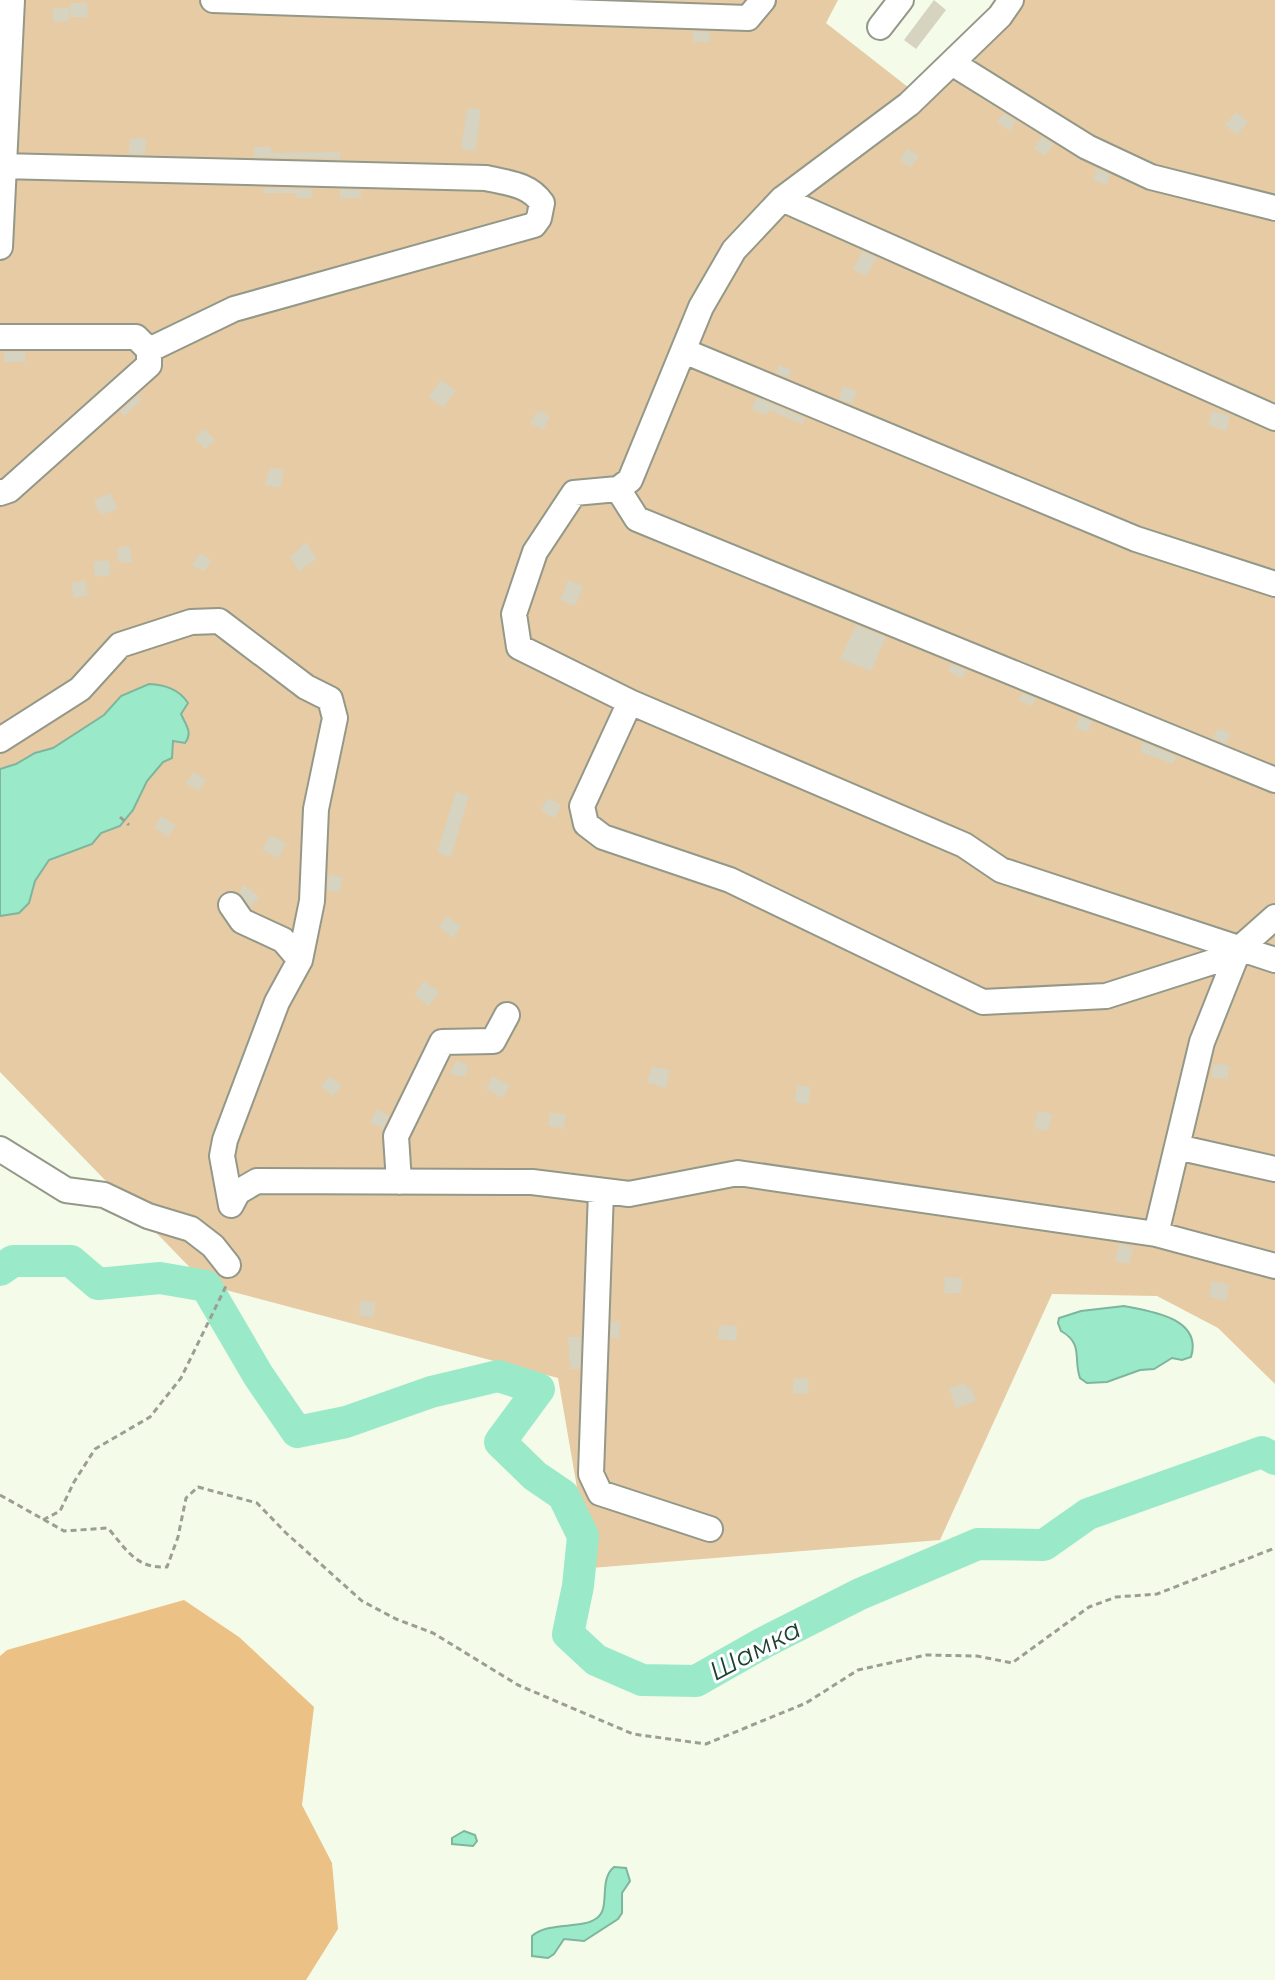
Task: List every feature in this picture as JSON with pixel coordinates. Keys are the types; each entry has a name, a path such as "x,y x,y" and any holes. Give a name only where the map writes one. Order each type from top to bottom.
{"lane":[{"path":"0,247 12,0"},
{"path":"213,0 748,18 763,0"},
{"path":"880,27 901,0"},
{"path":"1011,0 1000,16 909,104 782,199 734,250 701,307 630,480 618,489 574,493 535,552 514,614 519,647 630,702 964,845 1001,870 1275,960"},
{"path":"952,63 1087,147 1151,177 1275,208"},
{"path":"2,166 486,178 535,192 542,203 534,225 234,309 149,350"},
{"path":"782,199 1275,418"},
{"path":"0,337 136,337 149,350 149,365 9,490 0,493"},
{"path":"684,351 1136,539 1275,584"},
{"path":"618,489 637,519 1275,780"},
{"path":"0,740 80,689 120,645 191,622 219,621 306,687 330,699 335,718 316,809 312,901 300,960 277,1002 225,1140 222,1156 231,1205 238,1192 257,1181 532,1182 629,1194 738,1173 1156,1234 1275,1266"},
{"path":"630,702 582,806 586,824 603,837 730,880 983,1002 1106,996 1231,956 1275,917"},
{"path":"231,905 242,921 283,940 300,960"},
{"path":"1156,1234 1202,1042 1239,949"},
{"path":"399,1182 396,1136 442,1042 493,1041 507,1015"},
{"path":"1177,1147 1275,1169"},
{"path":"0,1149 66,1190 104,1195 148,1216 191,1229 213,1246 228,1265"},
{"path":"601,1191 591,1474 600,1493 710,1529"}],"path":[{"path":"120,817 129,825"},
{"path":"43,1520 60,1511 95,1449 150,1417 181,1378 226,1286 228,1265"},
{"path":"0,1495 64,1531 108,1528 130,1554 149,1568 167,1567 178,1537 186,1498 198,1487 257,1503 362,1601 396,1619 433,1633 518,1685 633,1734 706,1744 806,1703 858,1670 926,1655 977,1656 1012,1663 1089,1607 1116,1597 1157,1594 1275,1548"}],"shaded area":[{"path":"0,0 838,0 826,23 913,91 1001,0 1275,0 1275,1384 1218,1328 1157,1296 1052,1294 940,1540 591,1568 558,1378 207,1285 0,1072"},
{"path":"149,684 171,689 188,703 181,714 189,732 185,743 173,741 172,758 163,762 147,781 133,810 120,826 101,833 92,844 49,860 35,881 29,903 19,913 0,916 0,769 53,748 104,715 121,696"},
{"path":"1124,1306 1160,1314 1182,1325 1193,1344 1191,1357 1182,1360 1172,1358 1154,1369 1140,1370 1107,1382 1087,1383 1080,1378 1073,1341 1061,1331 1059,1318 1081,1311"},
{"path":"184,1600 239,1637 314,1707 302,1805 332,1863 338,1929 306,1980 0,1980 0,1656 7,1650"},
{"path":"464,1831 475,1835 477,1841 473,1846 452,1844 452,1838"},
{"path":"614,1867 626,1868 630,1881 622,1893 622,1913 618,1919 584,1941 564,1939 548,1958 532,1956 532,1936 539,1931 582,1924 597,1918 603,1908 609,1873"}],"building":[{"path":"934,0 946,10 916,49 904,40"},
{"path":"70,3 87,3 88,17 70,17"},
{"path":"53,8 69,8 69,21 53,22"},
{"path":"693,31 710,32 710,42 693,42"},
{"path":"467,108 481,109 476,151 461,149"},
{"path":"1236,112 1248,122 1237,135 1225,125"},
{"path":"1004,113 1016,121 1009,131 997,122"},
{"path":"1042,137 1054,144 1044,156 1034,148"},
{"path":"130,138 146,139 145,155 129,154"},
{"path":"254,147 271,147 271,153 340,152 340,159 254,157"},
{"path":"907,149 919,156 911,168 900,160"},
{"path":"1097,168 1110,174 1107,185 1093,180"},
{"path":"263,188 312,189 312,198 296,198 296,193 263,193"},
{"path":"340,189 361,190 361,198 340,199"},
{"path":"863,251 877,258 866,276 853,269"},
{"path":"4,352 25,352 25,362 4,362"},
{"path":"779,365 792,370 789,378 776,373"},
{"path":"441,380 456,391 443,408 429,397"},
{"path":"843,386 857,391 852,404 839,399"},
{"path":"138,395 142,400 124,416 120,411"},
{"path":"756,397 805,418 802,424 769,410 767,415 752,410"},
{"path":"538,410 550,417 543,430 530,423"},
{"path":"1212,411 1230,416 1226,431 1208,425"},
{"path":"205,429 215,440 205,449 195,438"},
{"path":"270,467 284,470 280,488 265,485"},
{"path":"111,493 117,509 100,515 94,500"},
{"path":"306,542 317,559 299,571 290,557"},
{"path":"130,546 132,562 119,563 117,548"},
{"path":"200,553 211,560 204,572 192,565"},
{"path":"109,560 111,575 95,577 93,562"},
{"path":"85,580 88,596 74,598 71,583"},
{"path":"568,580 583,586 575,606 560,600"},
{"path":"856,625 886,637 871,671 840,659"},
{"path":"951,664 966,670 962,678 948,671"},
{"path":"1022,693 1036,698 1032,706 1019,700"},
{"path":"1080,716 1092,721 1088,732 1075,728"},
{"path":"1218,728 1230,733 1226,744 1213,738"},
{"path":"1143,742 1176,756 1173,764 1140,752"},
{"path":"194,772 206,780 198,791 186,783"},
{"path":"456,791 469,796 451,857 437,853"},
{"path":"547,798 561,805 555,818 541,811"},
{"path":"162,816 176,826 168,837 154,827"},
{"path":"270,835 286,843 279,858 262,850"},
{"path":"329,874 343,878 339,893 327,890"},
{"path":"244,885 259,896 251,907 239,892"},
{"path":"447,916 461,926 453,938 439,927"},
{"path":"424,981 439,992 429,1006 414,995"},
{"path":"456,1060 469,1066 464,1077 450,1074"},
{"path":"1213,1064 1229,1065 1228,1079 1212,1078"},
{"path":"652,1066 670,1070 666,1088 647,1083"},
{"path":"330,1076 342,1086 333,1096 321,1086"},
{"path":"492,1076 510,1085 503,1098 486,1089"},
{"path":"797,1085 811,1087 808,1104 795,1102"},
{"path":"377,1109 389,1116 383,1129 370,1122"},
{"path":"1038,1111 1052,1114 1048,1131 1034,1128"},
{"path":"550,1112 566,1115 563,1129 548,1126"},
{"path":"1119,1244 1133,1247 1129,1264 1115,1261"},
{"path":"945,1277 962,1278 961,1293 944,1293"},
{"path":"1212,1281 1229,1285 1226,1301 1209,1297"},
{"path":"360,1301 375,1302 374,1317 359,1316"},
{"path":"611,1321 620,1321 619,1338 611,1338"},
{"path":"719,1325 737,1326 736,1341 718,1339"},
{"path":"568,1337 581,1337 580,1369 570,1369"},
{"path":"794,1378 809,1379 808,1394 793,1393"},
{"path":"965,1383 967,1388 971,1387 976,1401 956,1408 949,1388"}],"waterway":[{"name":"Шамка","path":"0,1270 13,1261 71,1261 98,1284 160,1278 206,1286 258,1375 297,1432 346,1422 431,1392 498,1376 539,1389 500,1442 535,1476 563,1495 583,1536 578,1586 568,1634 596,1660 642,1680 696,1681 860,1594 978,1544 1044,1545 1088,1514 1262,1452 1275,1459"}]}
